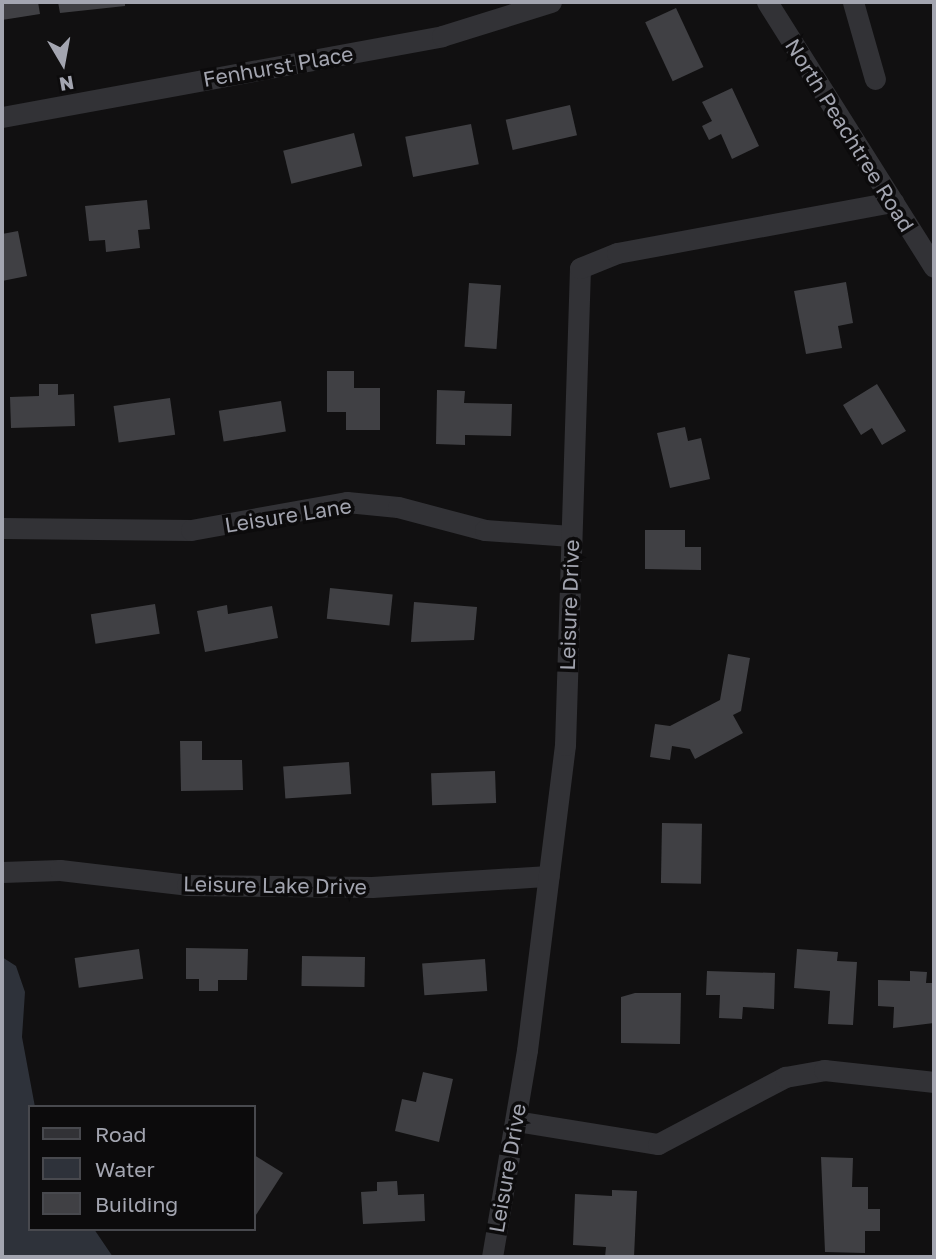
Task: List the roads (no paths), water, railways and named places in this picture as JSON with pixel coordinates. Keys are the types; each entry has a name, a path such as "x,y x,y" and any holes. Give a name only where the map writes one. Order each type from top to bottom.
{"street":[{"name":"Fenhurst Place","path":"2,117 442,36 551,2"},
{"name":"North Peachtree Road","path":"767,2 934,267"},
{"path":"853,2 875,79"},
{"name":"Leisure Drive","path":"492,1257 516,1121 565,745 580,268 617,253 893,201"},
{"name":"Leisure Lane","path":"2,528 191,530 347,502 398,507 485,530 571,536"},
{"name":"Leisure Lake Drive","path":"2,872 60,870 187,885 372,887 549,876"},
{"path":"516,1121 658,1144 785,1077 824,1070 934,1082"}],"water":[{"path":"2,957 16,966 25,992 22,1037 35,1105 28,1105 28,1231 95,1231 113,1257 2,1257"}]}
